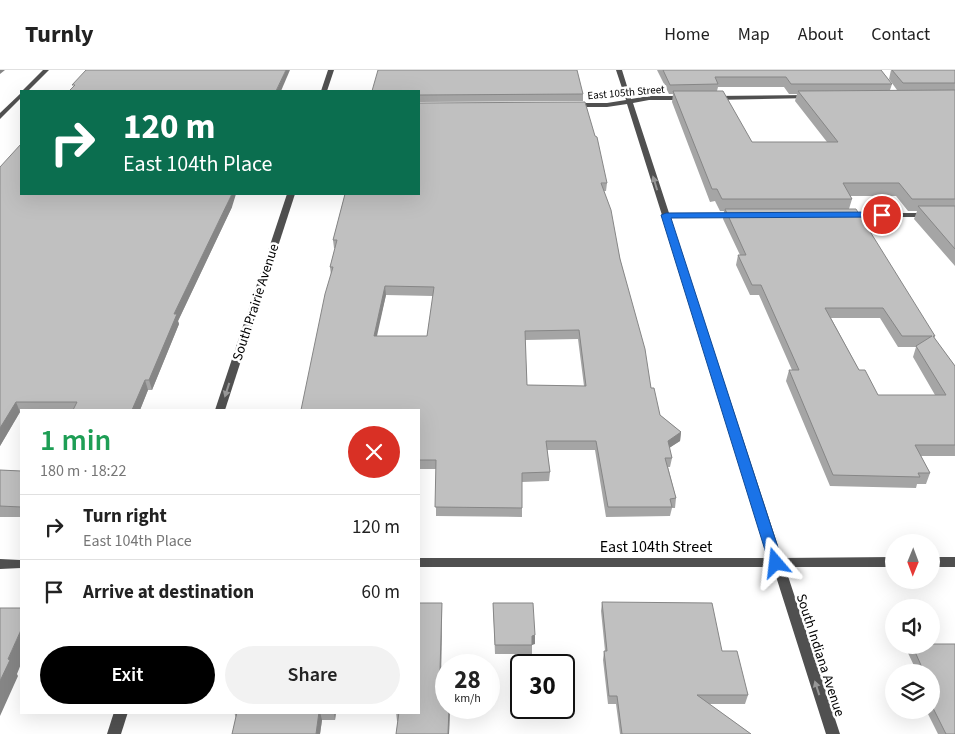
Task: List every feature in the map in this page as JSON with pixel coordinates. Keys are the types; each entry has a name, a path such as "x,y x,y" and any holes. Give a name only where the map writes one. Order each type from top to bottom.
{"street":[{"path":"26,90 46,70"},
{"path":"324,90 331,70"},
{"name":"South Indiana Avenue","path":"619,70 776,563 833,734"},
{"path":"0,117 20,96"},
{"path":"702,98 821,97"},
{"name":"East 105th Street","path":"563,106 607,106 649,98 692,98"},
{"path":"0,106 20,106"},
{"name":"South Prairie Avenue","path":"220,409 291,195"},
{"path":"666,215 747,215"},
{"path":"834,215 937,215"},
{"name":"East 104th Street","path":"420,563 885,562"},
{"path":"940,562 955,562"},
{"path":"0,564 20,564"},
{"path":"114,734 120,714"}],"building":[{"path":"86,70 286,70 276,90 70,90 75,85 72,85"},
{"path":"378,70 577,70 583,94 420,95 420,90 372,90"},
{"path":"663,70 881,70 892,84 791,84 786,77 715,77 718,84 670,85"},
{"path":"892,70 955,70 955,83 903,83"},
{"path":"955,90 955,199 912,199 899,183 843,183 852,199 722,199 717,189 712,189 673,91 723,91 752,142 838,142 798,91"},
{"path":"585,102 595,136 597,137 607,183 601,183 611,210 620,259 645,349 651,388 654,388 660,415 681,432 668,441 672,458 665,458 676,498 670,499 672,507 608,507 596,441 546,441 550,472 522,473 522,508 435,507 436,460 420,460 420,409 301,409 325,294 333,267 330,267 337,240 333,240 345,195 420,195 420,103","holes":["385,286 434,287 427,336 374,336","579,330 586,386 527,385 525,331"]},
{"path":"20,145 20,195 232,195 174,314 177,314 149,380 145,380 132,409 74,409 77,402 16,402 0,428 0,167"},
{"path":"918,206 955,206 955,249"},
{"path":"725,209 856,209 935,336 933,336 955,366 955,445 915,445 930,473 918,473 920,477 833,475 789,370 799,370 761,285 752,285 738,255 746,255","holes":["825,308 883,308 902,336 932,336 916,346 946,395 878,395 865,370 859,370"]},
{"path":"0,470 20,471 20,507 0,506"},
{"path":"602,602 712,603 722,651 737,651 748,695 697,695 751,734 622,734 617,696 609,696 604,651 607,651"},
{"path":"420,603 442,603 440,654 435,654 435,719 449,719 448,734 396,734 399,714 420,714"},
{"path":"493,603 533,603 535,635 532,636 532,645 495,645"},
{"path":"0,608 20,608 20,632 0,681"},
{"path":"940,644 955,644 955,734 946,734 938,719 940,664 920,664 916,654 940,654"},
{"path":"237,714 319,714 316,734 232,734"}],"route":[{"path":"776,563 666,215 882,215"}]}
